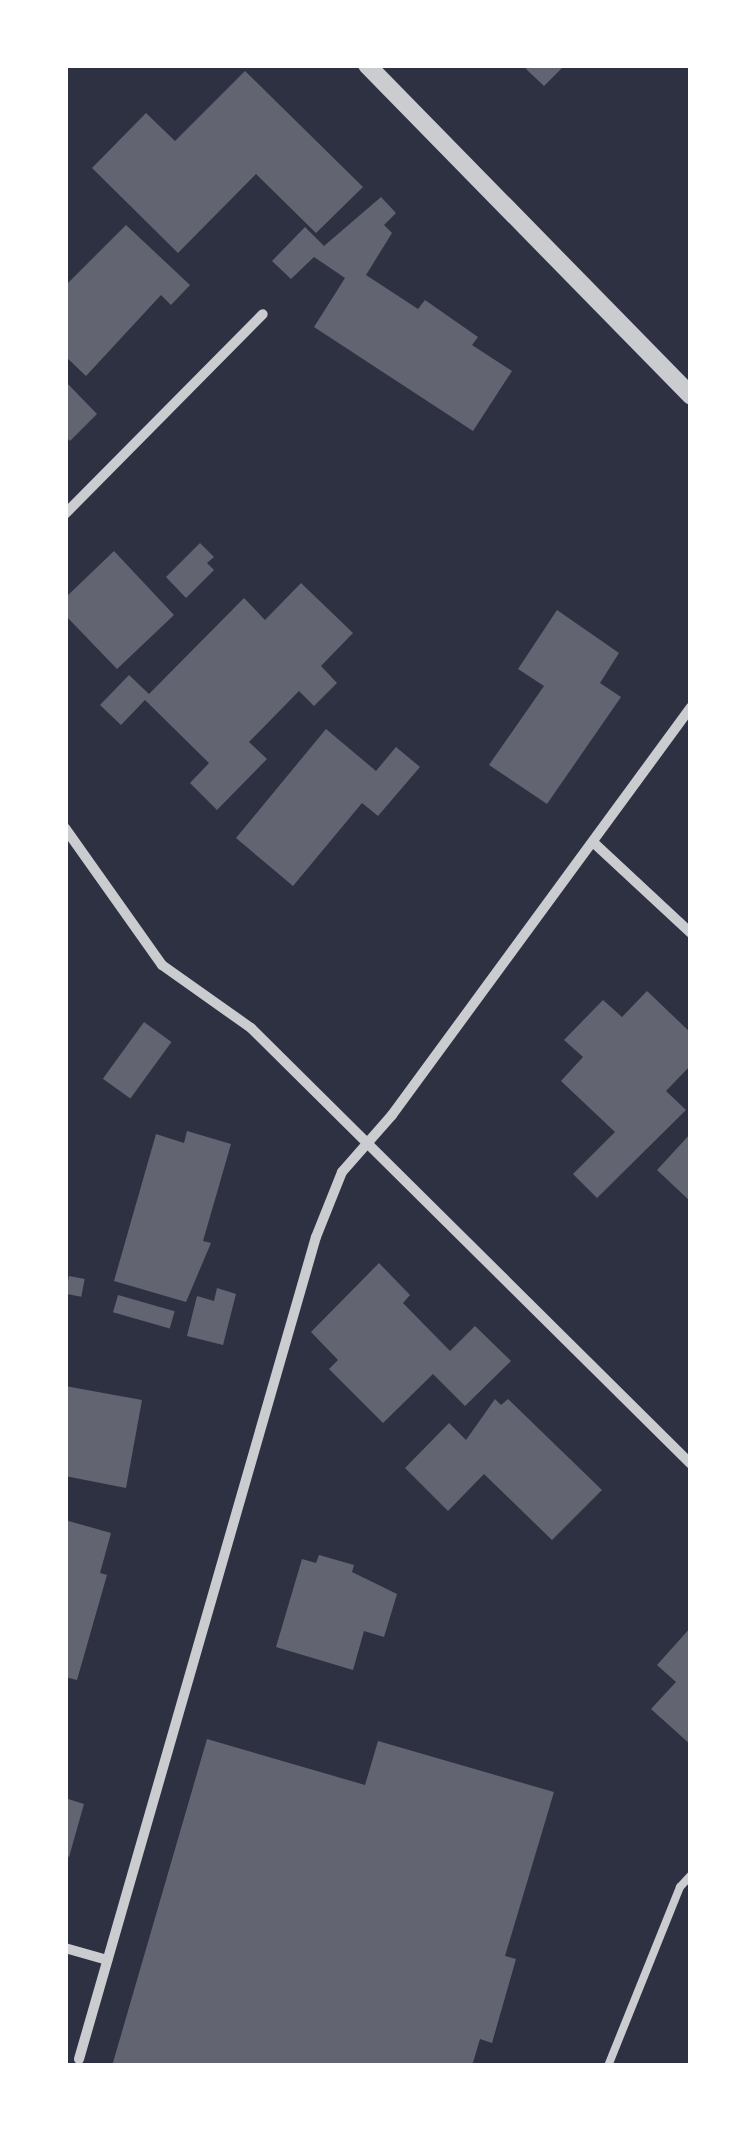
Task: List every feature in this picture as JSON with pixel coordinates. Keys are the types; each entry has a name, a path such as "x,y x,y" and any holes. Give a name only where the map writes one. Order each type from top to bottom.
{"street":[{"path":"367,65 691,396"},
{"path":"65,514 264,314"},
{"path":"79,2058 316,1238 342,1172 594,843 691,707"},
{"path":"65,828 162,964 240,1018 691,1464"},
{"path":"594,843 691,933"},
{"path":"65,1948 107,1960"}],"lane":[{"path":"608,2066 680,1887 691,1875"}],"building":[{"path":"530,65 565,65 544,86 526,69"},
{"path":"245,71 363,187 316,233 256,174 178,253 92,168 146,113 175,141"},
{"path":"381,197 396,213 384,225 392,233 366,275 418,309 425,300 478,337 472,345 512,371 473,431 314,327 345,278 314,257 291,279 272,261 305,227 324,246"},
{"path":"126,225 190,285 171,305 161,295 86,376 65,356 65,286"},
{"path":"65,381 97,414 70,441 65,436"},
{"path":"200,543 214,557 207,563 214,570 186,598 166,577"},
{"path":"114,551 174,615 117,669 65,615 65,598"},
{"path":"301,583 353,633 321,666 337,683 314,706 299,691 249,742 267,759 217,810 190,783 209,763 145,700 121,725 100,705 129,675 149,694 244,598 265,620"},
{"path":"557,610 619,653 600,683 621,697 547,804 489,765 544,686 518,669"},
{"path":"326,729 376,771 396,747 420,767 378,816 362,803 293,886 236,838"},
{"path":"647,991 691,1033 691,1065 666,1091 686,1110 597,1198 573,1174 615,1132 561,1081 583,1057 564,1040 603,1000 622,1017"},
{"path":"144,1022 172,1042 130,1099 103,1079"},
{"path":"187,1131 231,1144 203,1241 211,1243 186,1302 114,1281 156,1134 184,1143"},
{"path":"691,1133 691,1202 657,1170"},
{"path":"379,1263 410,1295 403,1303 450,1351 475,1326 511,1361 465,1406 433,1374 383,1423 329,1369 338,1360 311,1332"},
{"path":"69,1276 85,1279 81,1297 66,1294"},
{"path":"217,1288 236,1294 223,1345 187,1336 197,1296 214,1301"},
{"path":"118,1295 175,1311 170,1329 113,1312"},
{"path":"65,1386 142,1400 126,1488 65,1476"},
{"path":"495,1399 501,1405 508,1399 602,1490 552,1540 484,1474 448,1511 405,1468 449,1423 466,1440"},
{"path":"65,1520 111,1533 100,1573 107,1575 77,1680 65,1677"},
{"path":"319,1555 354,1565 352,1572 397,1594 384,1637 364,1631 353,1670 276,1647 302,1559 316,1563"},
{"path":"691,1627 691,1745 651,1709 676,1682 657,1665"},
{"path":"207,1739 365,1785 378,1741 554,1792 505,1956 516,1959 492,2043 480,2039 472,2066 112,2066"},
{"path":"65,1798 84,1804 69,1857 65,1856"}]}
